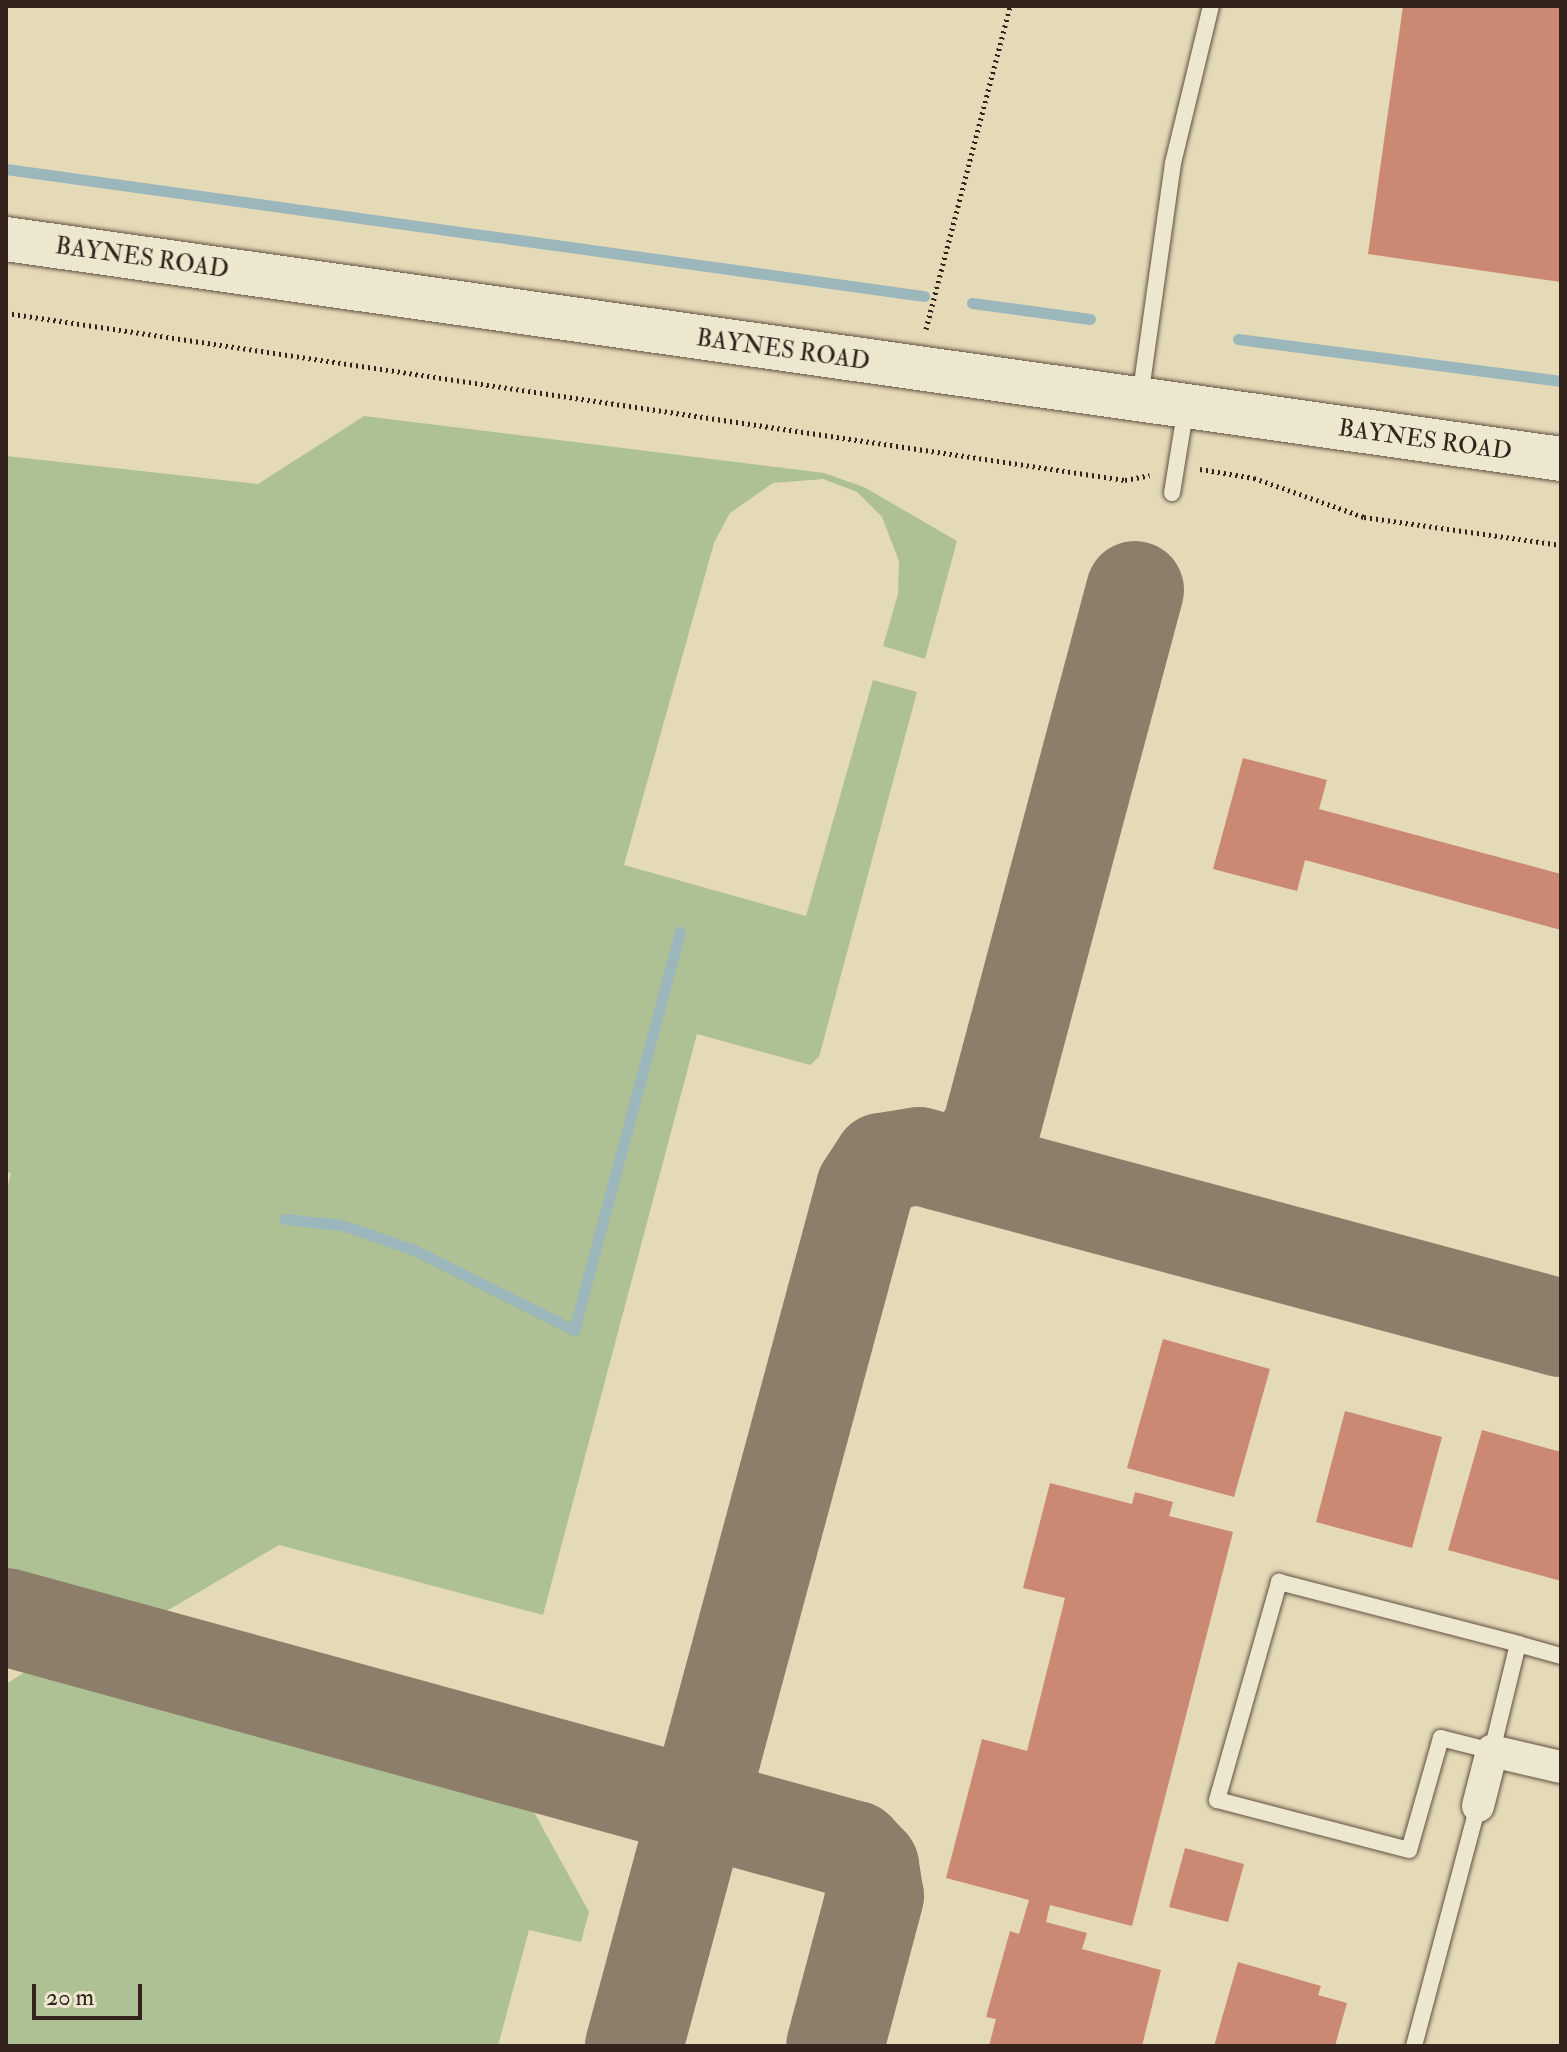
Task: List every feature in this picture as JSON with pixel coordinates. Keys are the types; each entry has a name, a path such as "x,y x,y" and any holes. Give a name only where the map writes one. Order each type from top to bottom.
{"street":[{"name":"BAYNES ROAD","path":"6,239 1561,459"},
{"path":"1478,1806 1492,1751 1561,1767"}],"lane":[{"path":"1140,400 1173,163 1211,6"},
{"path":"1172,493 1186,406"},
{"path":"1518,1644 1492,1751 1441,1738 1409,1850 1217,1800 1279,1582 1518,1644 1561,1656"},
{"path":"1414,2046 1478,1806"}],"path":[{"path":"916,368 1010,6"},
{"path":"6,313 1125,480 1176,470 1254,478 1364,517 1561,545"}],"green space":[{"path":"364,416 824,473 864,487 957,541 925,659 883,646 898,594 899,561 882,517 857,492 823,479 773,483 730,513 714,543 624,865 806,916 873,680 917,692 819,1057 810,1065 697,1034 543,1615 279,1545 153,1619 6,1579 6,1194 11,1173 6,1172 6,456 258,484"},
{"path":"30,1669 529,1803 589,1912 581,1942 529,1930 498,2046 6,2046 6,1684"}],"building":[{"path":"1403,6 1561,6 1561,282 1368,254"},
{"path":"1243,758 1327,780 1319,809 1561,874 1561,930 1305,860 1297,891 1213,869"},
{"path":"1163,1339 1270,1369 1234,1497 1127,1468"},
{"path":"1345,1411 1442,1437 1412,1548 1316,1522"},
{"path":"1482,1430 1561,1452 1561,1581 1448,1550"},
{"path":"1050,1483 1132,1504 1135,1492 1173,1502 1169,1516 1233,1532 1132,1926 1050,1905 1046,1922 1087,1933 1082,1949 1161,1970 1142,2046 989,2046 996,2019 986,2017 1010,1931 1019,1934 1029,1900 946,1878 982,1739 1027,1751 1065,1598 1023,1588"},
{"path":"1185,1848 1244,1864 1228,1922 1169,1907"},
{"path":"1238,1962 1321,1986 1318,1995 1347,2003 1335,2046 1214,2046"}],"waterway":[{"path":"6,169 924,296"},
{"path":"972,303 1090,319"},
{"path":"1238,339 1561,381"},
{"path":"285,1219 342,1225 414,1250 574,1330 680,932"}],"taxiway":[{"path":"942,1162 970,1157 990,1133 1135,590"},
{"path":"634,2046 865,1188 882,1162 919,1156 1561,1328"},
{"path":"6,1617 855,1850 870,1866 875,1896 835,2046"}]}
